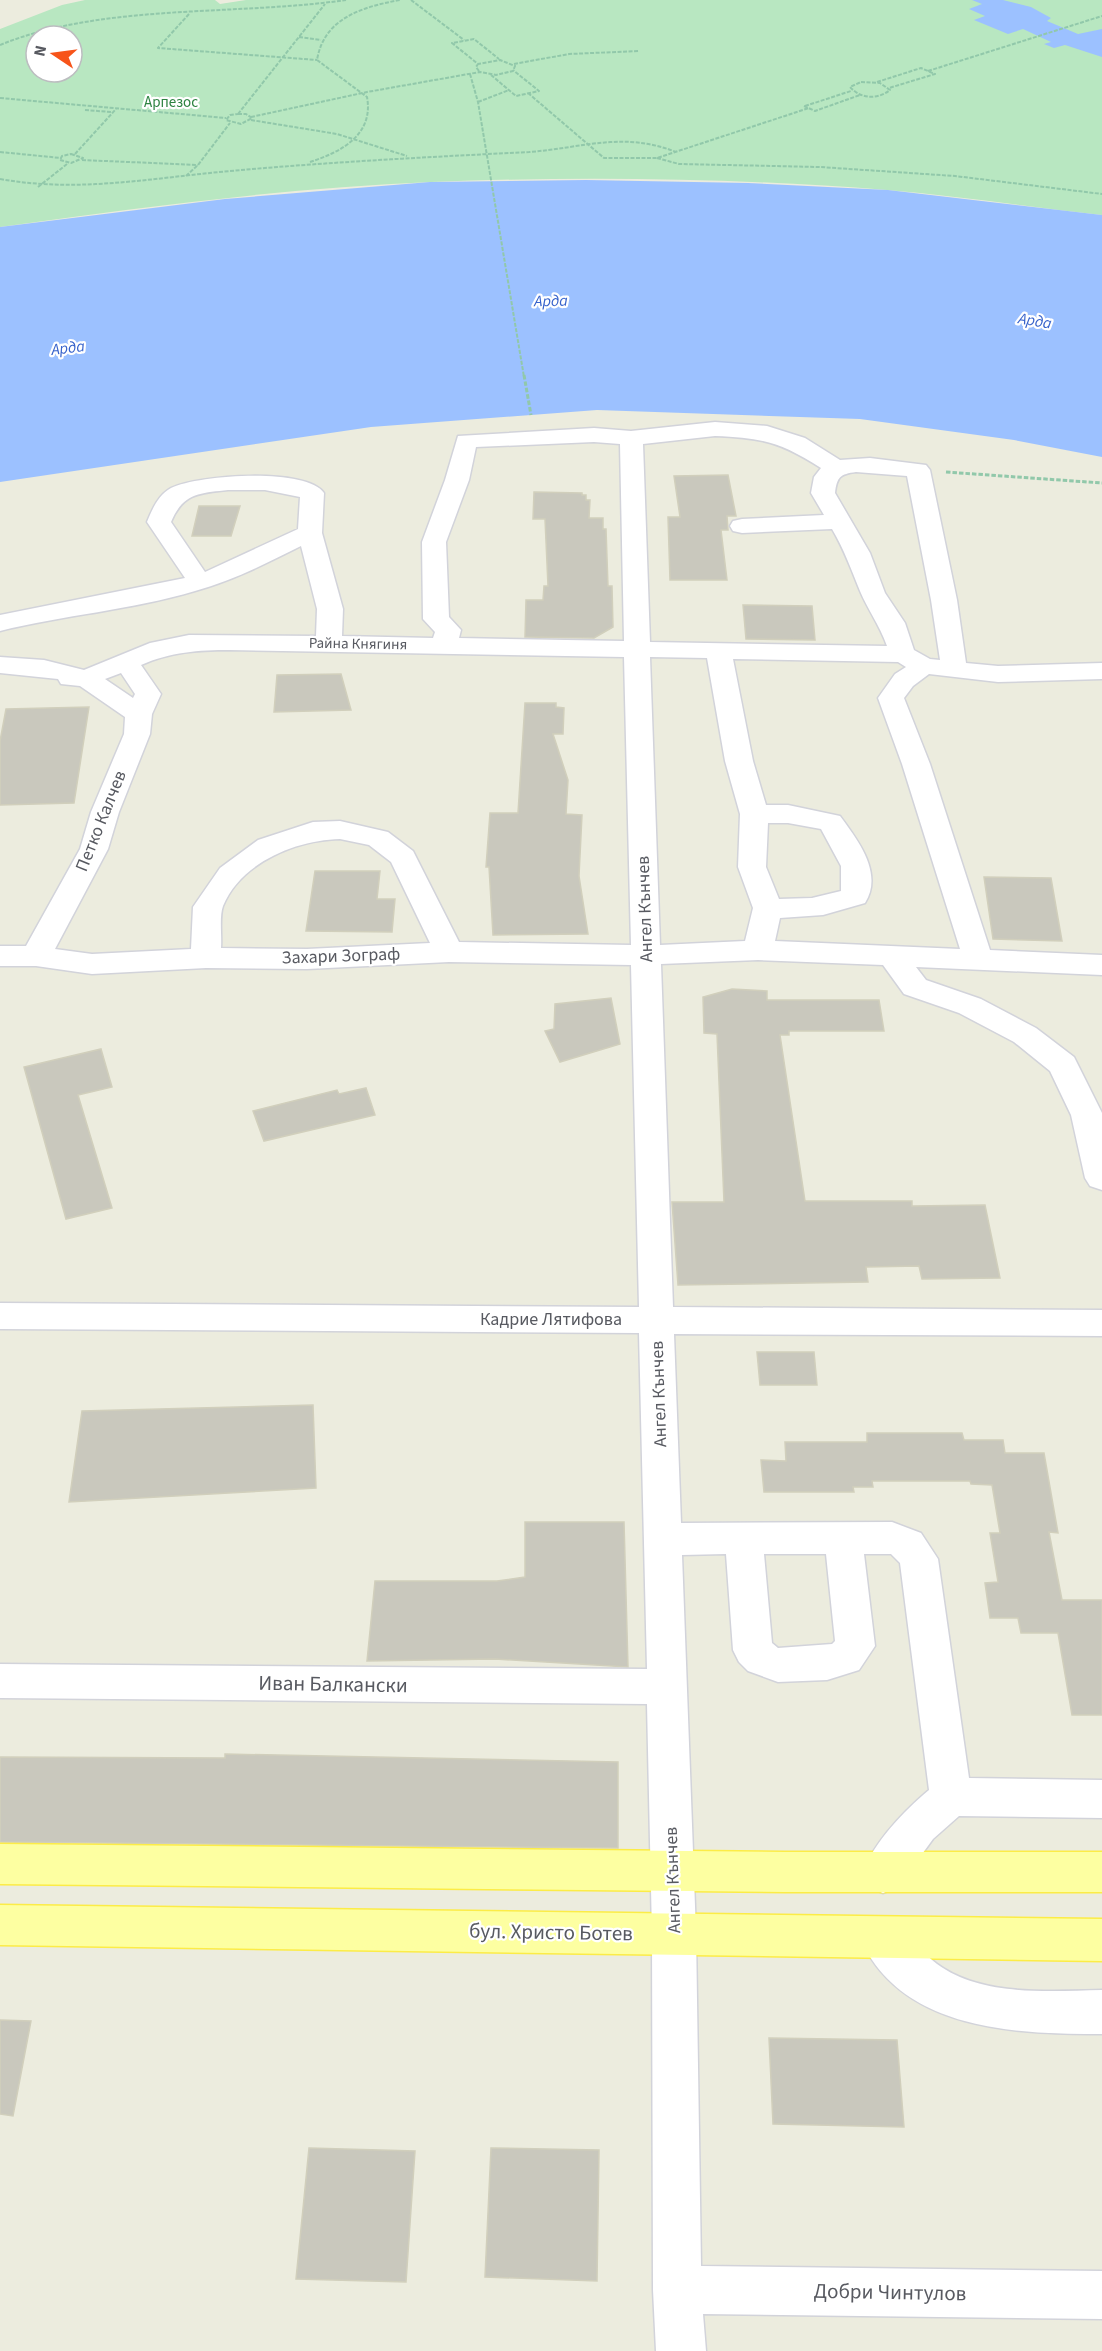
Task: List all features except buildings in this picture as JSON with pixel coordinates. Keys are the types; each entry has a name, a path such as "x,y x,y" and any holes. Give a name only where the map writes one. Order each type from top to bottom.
{"main road":[{"path":"0,1864 672,1869 883,1873 1102,1872"},
{"name":"бул. Христо Ботев","path":"0,1925 1102,1940"}],"street":[{"path":"444,645 448,630 436,618 434,542 457,480 466,441 594,435 631,438 716,429 759,431 798,443 836,467"},
{"name":"Ангел Кънчев","path":"631,438 674,1933 677,2290 681,2351"},
{"path":"954,669 944,600 918,470 852,465 836,467 827,475 823,493 858,553 873,593 913,660 904,680 891,698 916,764 978,960"},
{"path":"200,582 159,522 166,506 179,494 239,482 291,485 312,493 310,533 330,609 329,645"},
{"path":"742,526 838,522"},
{"path":"0,623 27,614 166,591 200,582 310,533"},
{"name":"Райна Княгиня","path":"0,685 39,678 86,678 159,648 189,643 444,645 719,651 913,660 954,669 1044,675 1102,671"},
{"path":"719,651 738,761 754,814 752,867 768,908 758,950"},
{"name":"Петко Калчев","path":"36,956 94,849 105,812 137,734 139,714 148,694 127,663"},
{"path":"0,665 44,668 86,678 139,714"},
{"path":"754,814 788,814 831,822 856,863 859,882 855,896 836,904 802,909 768,908"},
{"path":"206,958 208,907 230,874 268,846 313,831 339,830 378,838 403,858 449,952"},
{"name":"Захари Зограф","path":"0,956 36,956 92,963 206,958 307,959 449,952 646,955 758,950 1102,966"},
{"path":"892,956 915,987 970,1006 1025,1035 1063,1065 1087,1115 1102,1178"},
{"name":"Кадрие Лятифова","path":"0,1316 1102,1323"},
{"path":"744,1538 753,1650 762,1659 778,1665 826,1663 845,1658 855,1646 843,1537"},
{"path":"662,1539 843,1537 892,1538 908,1544 919,1559 951,1797"},
{"name":"Иван Балкански","path":"0,1681 667,1687"},
{"path":"883,1873 918,1825 951,1797 1102,1799"},
{"path":"882,1938 927,1983 971,2003 1013,2011 1102,2012"},
{"name":"Добри Чинтулов","path":"677,2290 1102,2295"}],"path":[{"path":"0,45 29,35 88,23 189,13 325,4 346,0"},
{"path":"317,60 321,40 332,26 349,14 400,0"},
{"path":"411,0 464,40"},
{"path":"0,98 226,118 238,114 325,4"},
{"path":"189,13 158,48 317,60 362,93 369,104 369,117 363,132 354,140 312,162 288,166"},
{"path":"928,71 1102,16"},
{"path":"298,37 321,40"},
{"path":"500,60 478,64 452,43 474,39 500,60 514,64 569,54 639,51"},
{"path":"478,64 477,69 480,72"},
{"path":"513,70 514,64"},
{"path":"851,91 850,87 855,83 877,82 921,68 935,74 889,88 877,82"},
{"path":"491,75 513,70"},
{"path":"226,118 230,123 241,124 251,118 362,93 480,72 491,75 516,96 539,91 513,70"},
{"path":"470,74 478,102 531,417"},
{"path":"861,95 815,111 804,106 851,91 861,95 881,96 888,92 889,88"},
{"path":"478,102 483,98 509,90"},
{"path":"528,93 604,158 657,158 679,164 820,167 955,176 1102,194"},
{"path":"25,105 29,101"},
{"path":"0,152 61,158 75,154 117,108"},
{"path":"657,158 810,108"},
{"path":"85,110 112,112"},
{"path":"238,114 317,130 408,156"},
{"path":"185,176 198,165 230,123"},
{"path":"0,179 37,187 101,186 408,156 544,150 609,139 641,140 663,145 676,152"},
{"path":"75,154 81,156 82,160"},
{"path":"61,158 62,162 68,163 82,160 198,165"},
{"path":"37,187 68,163"},
{"path":"918,470 1102,483"}],"green space":[{"name":"Арпезос","path":"85,0 215,0 220,4 246,0 1102,0 1102,215 941,195 830,186 659,179 545,179 431,182 323,189 161,206 0,227 0,29 62,5"}],"water":[{"path":"972,0 1003,0 1031,7 1051,18 1047,21 1078,34 1102,29 1102,57 1065,45 1054,48 1044,44 1051,42 1023,29 1008,34 974,20 985,16 969,9 982,4"},
{"name":"Арда","path":"586,180 748,183 888,190 1102,215 1102,457 1014,440 860,419 597,410 371,427 0,482 0,227 225,199 430,182"}]}
